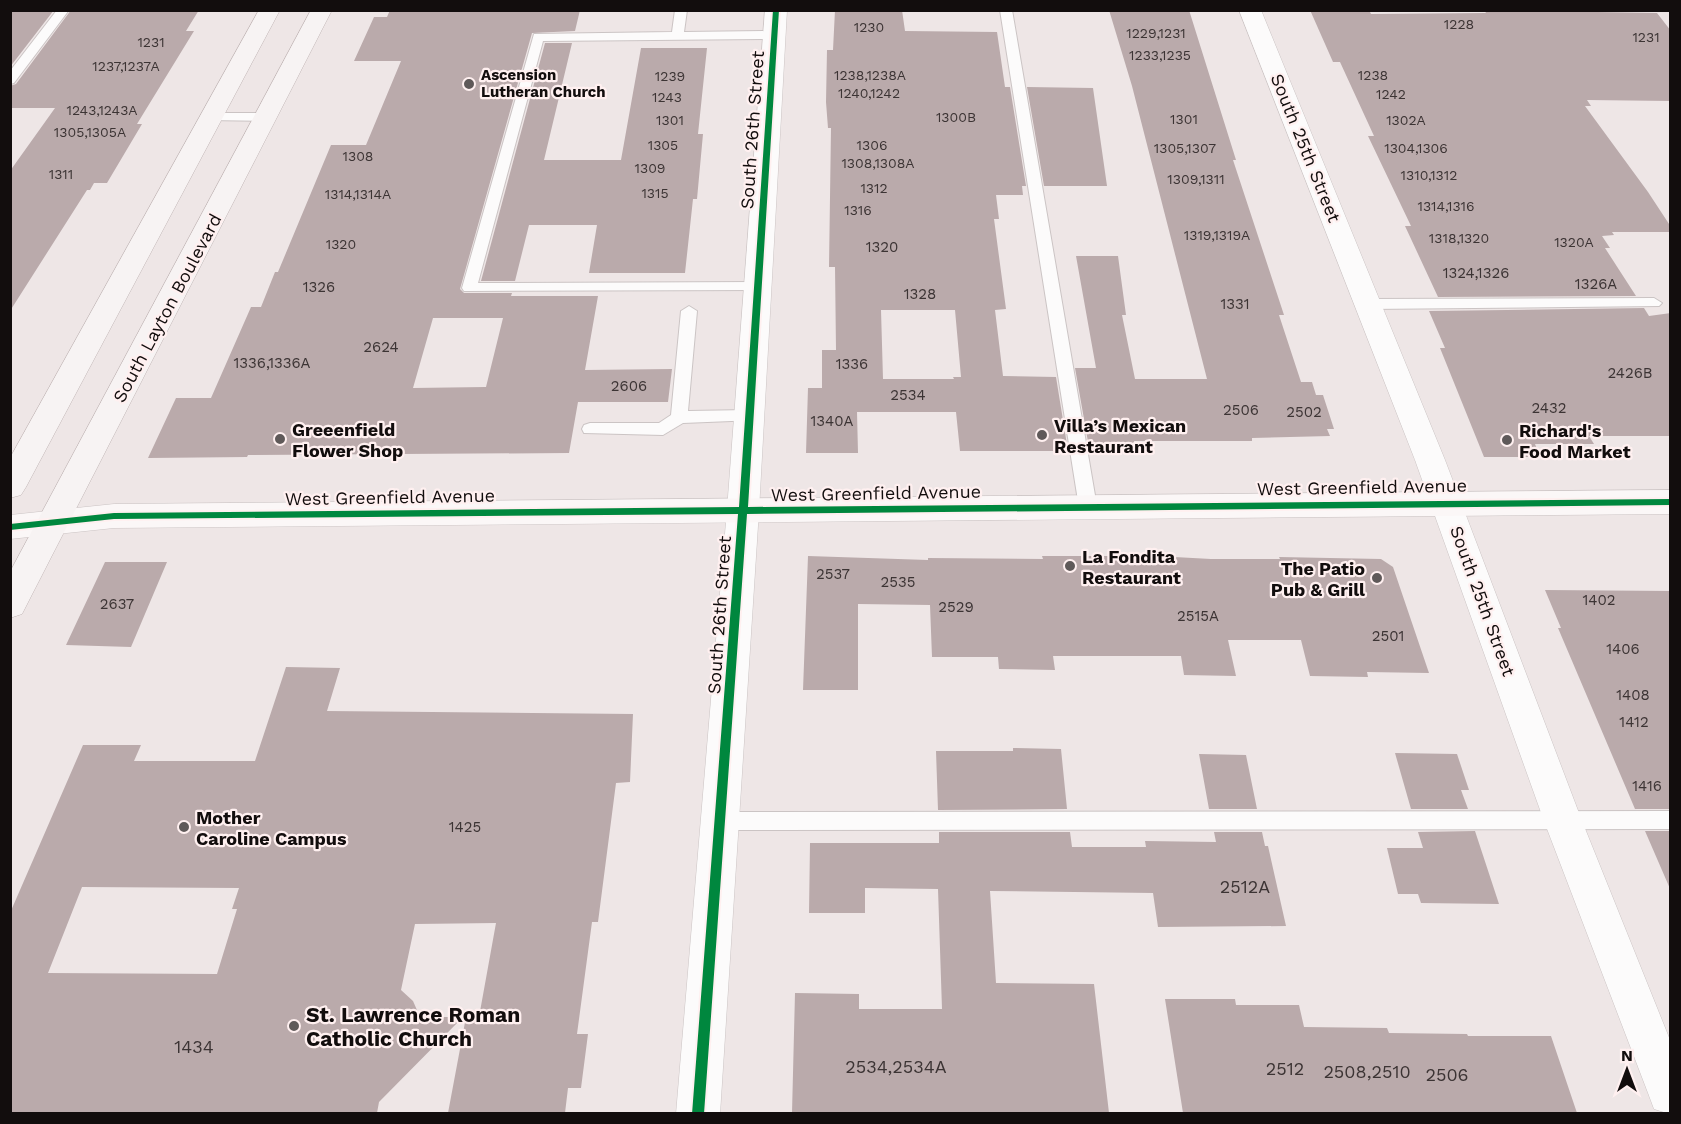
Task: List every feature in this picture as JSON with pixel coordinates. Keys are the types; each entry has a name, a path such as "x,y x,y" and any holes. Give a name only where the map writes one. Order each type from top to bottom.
{"main road":[{"path":"10,487 270,10"},
{"name":"South Layton Boulevard","path":"10,605 322,10"},
{"name":"West Greenfield Avenue","path":"10,527 114,516 1671,502"}],"street":[{"name":"South 25th Street","path":"1250,10 1447,503 1563,821 1671,1093"},
{"name":"South 26th Street","path":"698,1113 750,416 775,23"}],"lane":[{"path":"10,80 63,10"},
{"path":"678,36 681,10"},
{"path":"1006,10 1088,507"},
{"path":"758,287 469,288 538,37 678,36 775,23"},
{"path":"212,117 267,117"},
{"path":"1369,304 1654,303"},
{"path":"680,417 689,311"},
{"path":"590,429 663,429 680,417 750,416"},
{"path":"719,821 1671,820"}],"building":[{"path":"10,10 54,10 10,67"},
{"path":"71,10 199,10 186,31 194,31 137,124 142,124 107,183 94,183 90,190 87,190 10,311 10,171 55,108 10,108 10,86 16,84"},
{"path":"390,10 580,10 575,31 532,33 460,289 464,293 512,293 511,296 598,296 585,370 672,369 668,402 578,402 569,453 248,455 247,457 148,458 176,398 211,398 251,307 261,307 275,272 278,272 331,145 366,145 401,61 354,61 374,17 387,17","holes":["433,318 503,318 486,387 413,388"]},
{"path":"835,10 902,10 905,31 997,32 1005,87 1010,87 1026,186 1022,186 1023,195 996,195 999,219 994,219 1006,309 995,310 1003,376 1056,377 1068,451 960,451 956,412 857,412 858,453 806,453 808,388 822,388 822,350 836,350 835,267 829,267 831,128 828,128 826,102 827,50 833,50","holes":["881,310 955,310 961,377 953,377 954,379 883,379"]},
{"path":"1109,10 1189,10 1236,160 1233,160 1284,315 1279,315 1301,382 1312,382 1316,395 1323,395 1334,429 1327,429 1330,436 1252,438 1252,441 1134,441 1137,453 1090,453 1075,368 1096,368 1076,256 1118,256 1126,315 1122,315 1135,379 1207,379 1132,86"},
{"path":"1310,10 1369,10 1371,14 1486,13 1484,10 1657,13 1671,31 1671,101 1587,100 1591,106 1585,106 1671,227 1671,232 1612,232 1614,235 1602,236 1610,248 1605,248 1636,296 1438,297 1405,226 1411,226 1368,136 1374,136 1340,62 1333,62"},
{"path":"545,43 572,43 544,160 621,160 641,48 707,48 698,134 703,134 697,199 693,199 685,273 589,273 597,225 529,225 515,281 481,281"},
{"path":"1027,87 1093,88 1107,186 1044,186"},
{"path":"1644,308 1649,316 1671,313 1671,436 1589,436 1594,444 1535,444 1538,452 1526,451 1529,457 1484,457 1440,348 1445,348 1429,311"},
{"path":"808,556 928,560 928,558 1043,559 1042,556 1381,559 1393,567 1429,673 1367,672 1368,677 1310,676 1301,640 1228,640 1236,676 1184,675 1181,656 1053,656 1055,670 999,669 998,657 932,657 930,605 858,604 858,690 803,690"},
{"path":"105,562 167,562 131,647 66,645"},
{"path":"1545,590 1671,591 1671,809 1635,809 1558,628 1561,628"},
{"path":"286,667 340,668 327,711 633,714 630,782 616,783 598,922 592,922 577,1034 588,1034 581,1088 568,1088 565,1113 448,1113 466,1017 479,1017 496,923 415,924 401,990 413,1001 420,1017 463,1017 379,1102 377,1113 10,1113 10,913 83,745 141,745 134,761 255,761","holes":["82,887 239,888 232,909 237,909 217,974 48,973"]},
{"path":"1013,748 1061,749 1067,809 938,810 936,751 1013,751"},
{"path":"1395,753 1457,754 1469,790 1461,790 1468,809 1411,809"},
{"path":"1199,754 1246,755 1257,809 1209,809"},
{"path":"1475,831 1499,904 1421,903 1418,894 1398,894 1387,848 1423,848 1418,832"},
{"path":"1645,831 1671,831 1671,891"},
{"path":"939,832 1070,832 1072,847 1146,847 1145,841 1216,842 1214,832 1262,832 1265,846 1268,846 1286,926 1158,927 1153,893 990,891 996,983 1094,984 1109,1113 792,1113 795,993 859,994 859,1009 942,1009 938,889 865,888 865,913 809,913 810,843 939,843"},
{"path":"1165,999 1235,999 1236,1005 1299,1005 1304,1027 1387,1028 1389,1033 1467,1034 1468,1036 1551,1036 1577,1113 1183,1113"}],"cycle path":[{"path":"698,1114 743,510 776,10"},
{"path":"10,527 114,516 1670,502"}],"place":[{"name":"Ascension Lutheran Church","path":"469,84"},
{"name":"Villa’s Mexican Restaurant","path":"1042,435"},
{"name":"Greeenfield Flower Shop","path":"280,439"},
{"name":"Richard's Food Market","path":"1507,440"},
{"name":"La Fondita Restaurant","path":"1070,566"},
{"name":"The Patio Pub & Grill","path":"1377,578"},
{"name":"Mother Caroline Campus","path":"184,827"},
{"name":"St. Lawrence Roman Catholic Church","path":"294,1026"}]}
